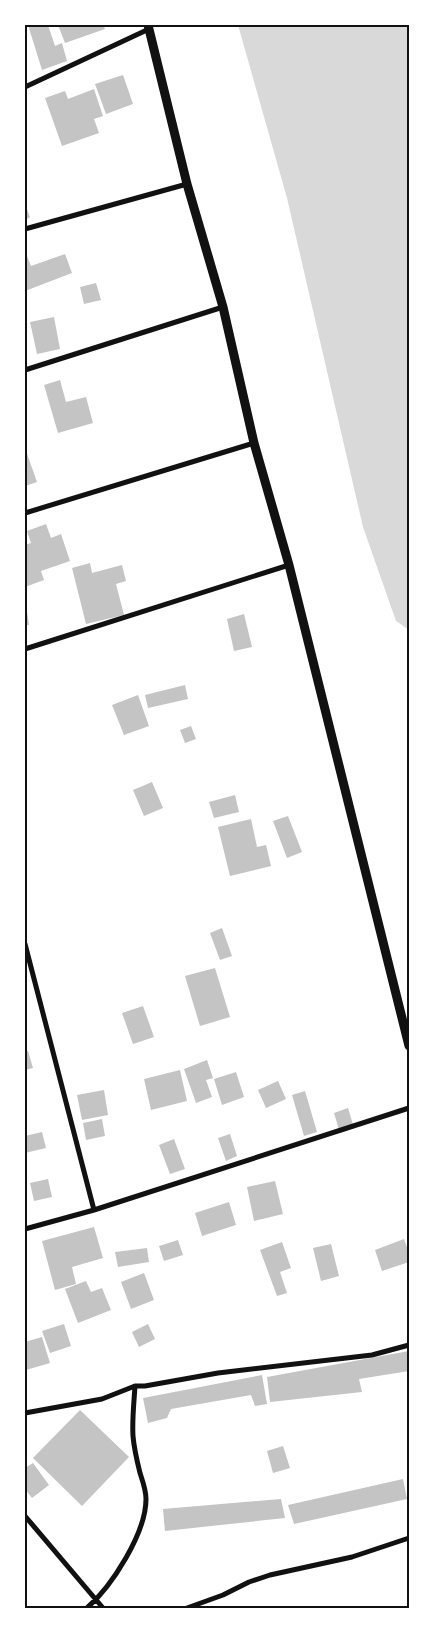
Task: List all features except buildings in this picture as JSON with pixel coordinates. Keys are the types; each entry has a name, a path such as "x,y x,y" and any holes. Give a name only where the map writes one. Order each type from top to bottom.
{"street":[{"path":"25,87 149,27 187,184 223,307 254,443 289,565 409,1046"},
{"path":"25,229 187,184"},
{"path":"25,370 223,307"},
{"path":"25,513 254,443"},
{"path":"25,649 289,565"},
{"path":"25,944 94,1210"},
{"path":"25,1229 94,1210 409,1108"},
{"path":"25,1413 102,1399 135,1386 145,1386 218,1373 372,1355 409,1345"},
{"path":"87,1608 110,1584 122,1565 138,1534 145,1509 145,1489 133,1435 135,1386"},
{"path":"25,1516 103,1608"},
{"path":"186,1608 270,1575 352,1557 409,1538"}],"shaded area":[{"path":"238,25 409,25 409,630 396,621 363,527 287,198"}]}
